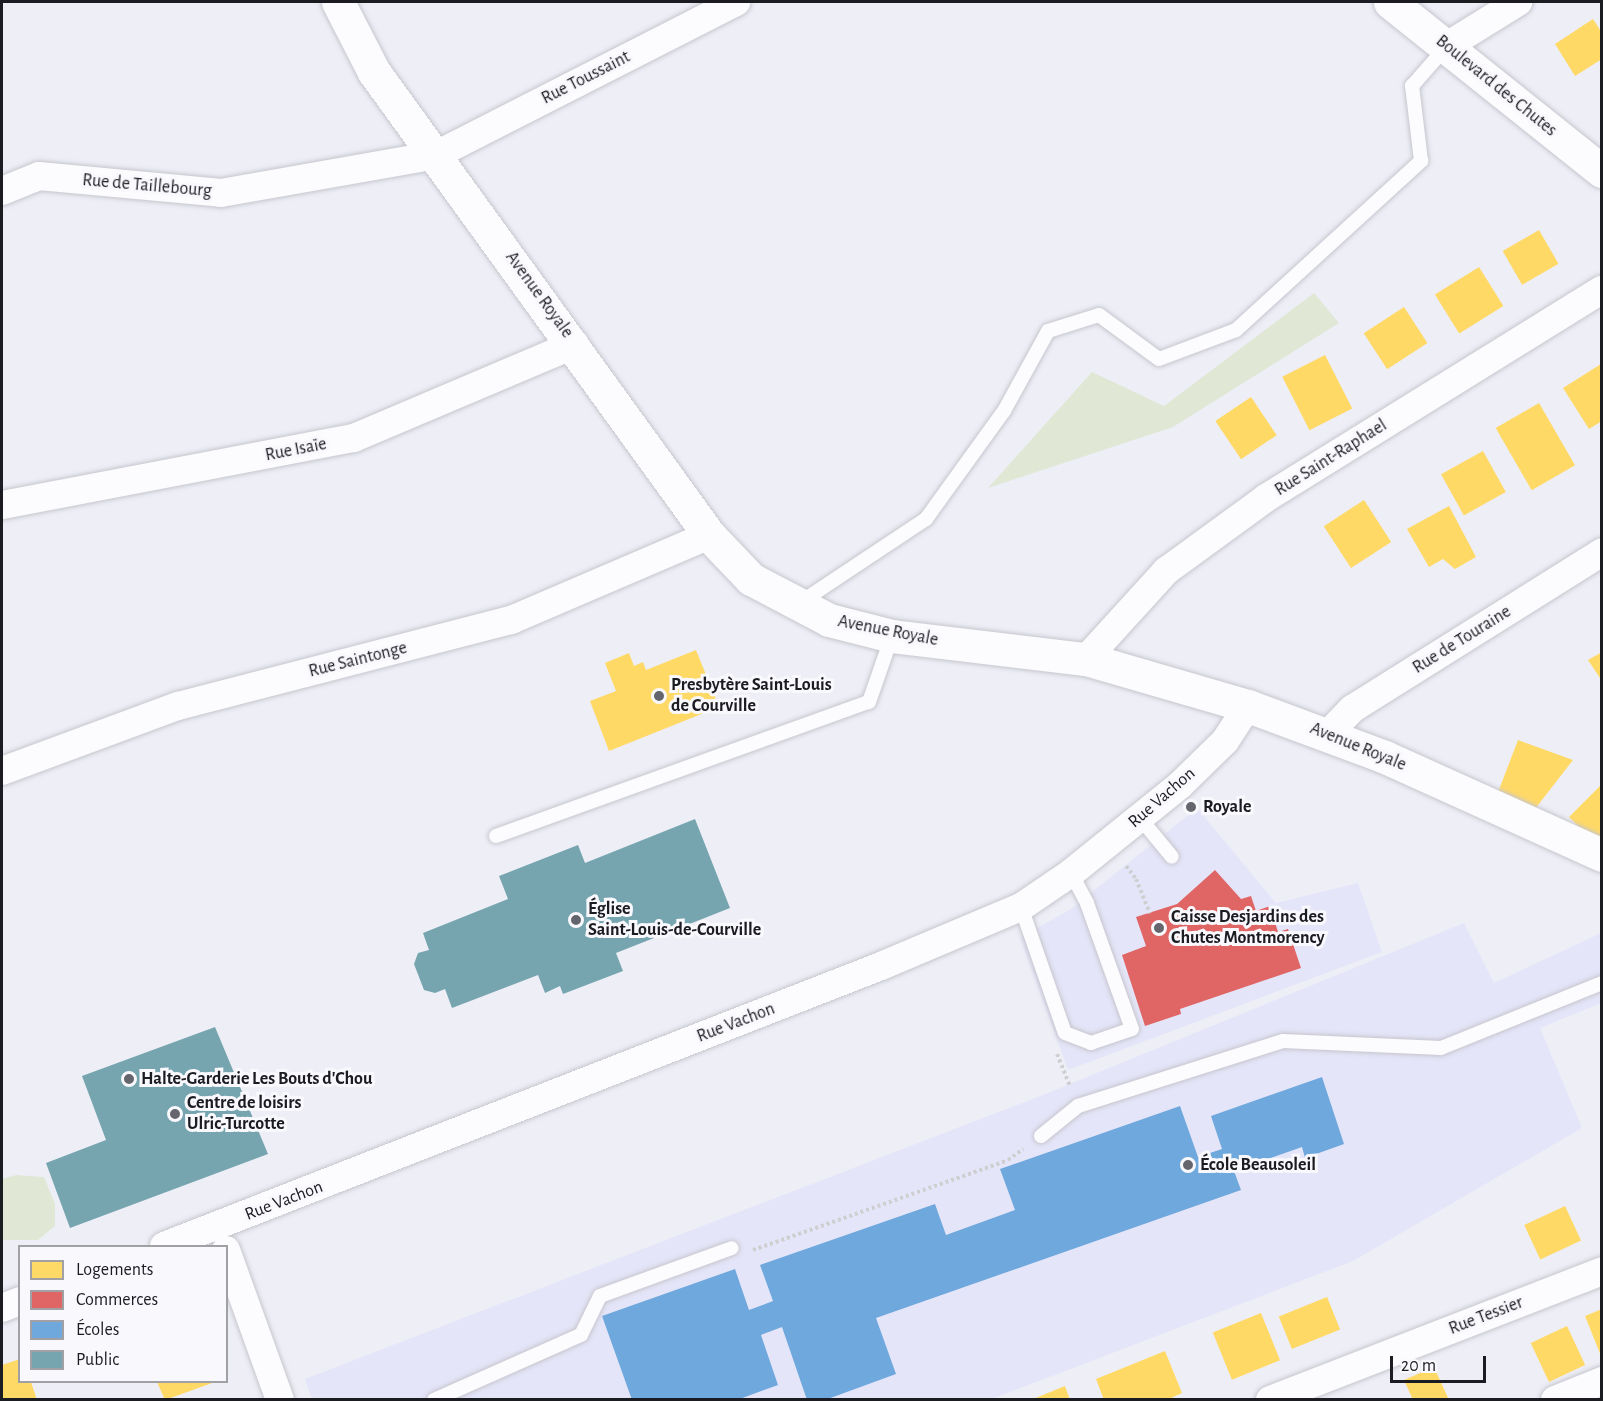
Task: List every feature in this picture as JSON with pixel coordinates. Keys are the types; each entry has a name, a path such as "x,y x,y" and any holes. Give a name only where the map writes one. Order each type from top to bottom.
{"main road":[{"name":"Avenue Royale","path":"338,2 374,72 575,344 710,535 751,579 829,620 892,636 1086,660 1248,706 1328,734 1602,855"},
{"name":"Boulevard des Chutes","path":"1390,2 1602,171"}],"street":[{"name":"Rue Toussaint","path":"436,155 736,2"},
{"path":"1447,46 1518,2"},
{"name":"Rue de Taillebourg","path":"2,190 39,176 221,193 436,155"},
{"name":"Rue Saint-Raphael","path":"1086,660 1166,571 1266,498 1602,290"},
{"name":"Rue Isaïe","path":"2,505 354,438 575,344"},
{"name":"Rue Saintonge","path":"2,771 178,706 511,620 710,535"},
{"name":"Rue de Touraine","path":"1328,734 1352,709 1602,552"},
{"name":"Rue Vachon","path":"176,1245 223,1241 1021,907 1071,873 1140,818 1225,741 1248,706"},
{"path":"228,1255 280,1400"},
{"name":"Rue Tessier","path":"1270,1400 1602,1271"},
{"path":"2,1308 18,1302"},
{"path":"1554,1400 1602,1381"}],"lane":[{"path":"798,604 926,519 1004,411 1048,331 1099,315 1159,359 1236,330 1421,162 1412,86 1447,46"},
{"path":"496,836 869,702 892,636"},
{"path":"1140,818 1172,857"},
{"path":"1021,907 1065,1033 1091,1043 1132,1029 1087,903 1071,873"},
{"path":"1041,1136 1078,1106 1283,1041 1441,1048 1602,982"},
{"path":"434,1400 581,1335 600,1296 732,1248"}],"path":[{"path":"1125,864 1137,879 1150,913"},
{"path":"732,1248 753,1250 997,1164 1041,1136"}],"shaded area":[{"path":"1197,808 1276,903 1358,883 1382,952 1068,1070 1020,938 1071,909"},
{"name":"École Beausoleil","path":"1464,923 1494,983 1601,933 1601,1003 1540,1028 1582,1128 1353,1261 992,1399 312,1400 305,1379 1043,1095"}],"green space":[{"path":"1314,293 1339,323 1173,427 988,488 1092,372 1164,406"},
{"path":"16,1175 44,1177 55,1204 55,1226 38,1240 2,1240 2,1179"}],"building: Logements":[{"path":"1593,19 1602,33 1602,59 1575,76 1555,44"},
{"path":"1539,230 1558,264 1522,285 1503,251"},
{"path":"1479,267 1503,306 1459,334 1435,295"},
{"path":"1404,307 1427,343 1387,369 1364,333"},
{"path":"1325,355 1352,408 1309,430 1282,377"},
{"path":"1601,364 1602,421 1589,429 1563,388"},
{"path":"1251,397 1277,435 1241,459 1215,421"},
{"path":"1539,403 1575,465 1532,490 1496,428"},
{"path":"1483,451 1506,492 1464,515 1441,474"},
{"path":"1364,500 1391,542 1351,568 1324,526"},
{"path":"1449,506 1476,557 1455,569 1443,559 1429,567 1407,529"},
{"name":"Presbytère Saint-Louis de Courville","path":"696,650 719,707 609,751 590,701 616,691 605,663 629,653 634,666 643,662 646,670"},
{"path":"1602,652 1602,681 1588,660"},
{"path":"1518,740 1573,760 1535,809 1497,795"},
{"path":"1602,784 1602,845 1599,847 1569,817"},
{"path":"1565,1206 1581,1240 1540,1259 1524,1225"},
{"path":"1327,1297 1340,1329 1292,1349 1279,1316"},
{"path":"1602,1309 1602,1356 1601,1356 1585,1316"},
{"path":"1261,1313 1280,1360 1232,1380 1213,1332"},
{"path":"1567,1326 1585,1365 1549,1382 1531,1343"},
{"path":"1165,1351 1182,1393 1167,1400 1104,1400 1096,1379"},
{"path":"18,1360 18,1383 31,1383 37,1400 2,1400 2,1365"},
{"path":"1434,1367 1449,1400 1413,1400 1404,1380"},
{"path":"157,1383 212,1383 165,1400"},
{"path":"1065,1386 1070,1400 1033,1400 1033,1399"}],"building: Commerces":[{"path":"1215,870 1241,899 1251,896 1256,911 1270,906 1278,932 1288,929 1301,968 1180,1009 1181,1014 1145,1026 1122,955 1146,946 1136,917 1177,904"}],"building: Écoles":[{"path":"1322,1077 1344,1144 1305,1158 1302,1147 1234,1171 1241,1190 876,1318 896,1374 825,1400 807,1400 782,1327 761,1335 778,1385 737,1400 632,1400 602,1316 735,1269 749,1310 773,1301 760,1265 935,1204 946,1235 1015,1210 1000,1169 1180,1106 1198,1157 1222,1149 1211,1116"}],"building: Public":[{"name":"Église Saint-Louis-de-Courville","path":"695,819 730,908 616,953 623,971 563,994 560,986 545,993 538,975 452,1008 445,989 435,993 424,990 414,964 418,953 429,950 423,933 508,899 499,876 578,845 585,863"},
{"name":"Centre de loisirs Ulric-Turcotte","path":"215,1027 268,1154 70,1228 46,1163 106,1140 82,1076"}],"place":[{"name":"Presbytère Saint-Louis de Courville","path":"659,696"},
{"name":"Royale","path":"1191,807"},
{"name":"Église Saint-Louis-de-Courville","path":"576,920"},
{"name":"Caisse Desjardins des Chutes Montmorency","path":"1159,928"},
{"name":"Halte-Garderie Les Bouts d'Chou","path":"129,1079"},
{"name":"Centre de loisirs Ulric-Turcotte","path":"175,1114"},
{"name":"École Beausoleil","path":"1188,1165"}]}
